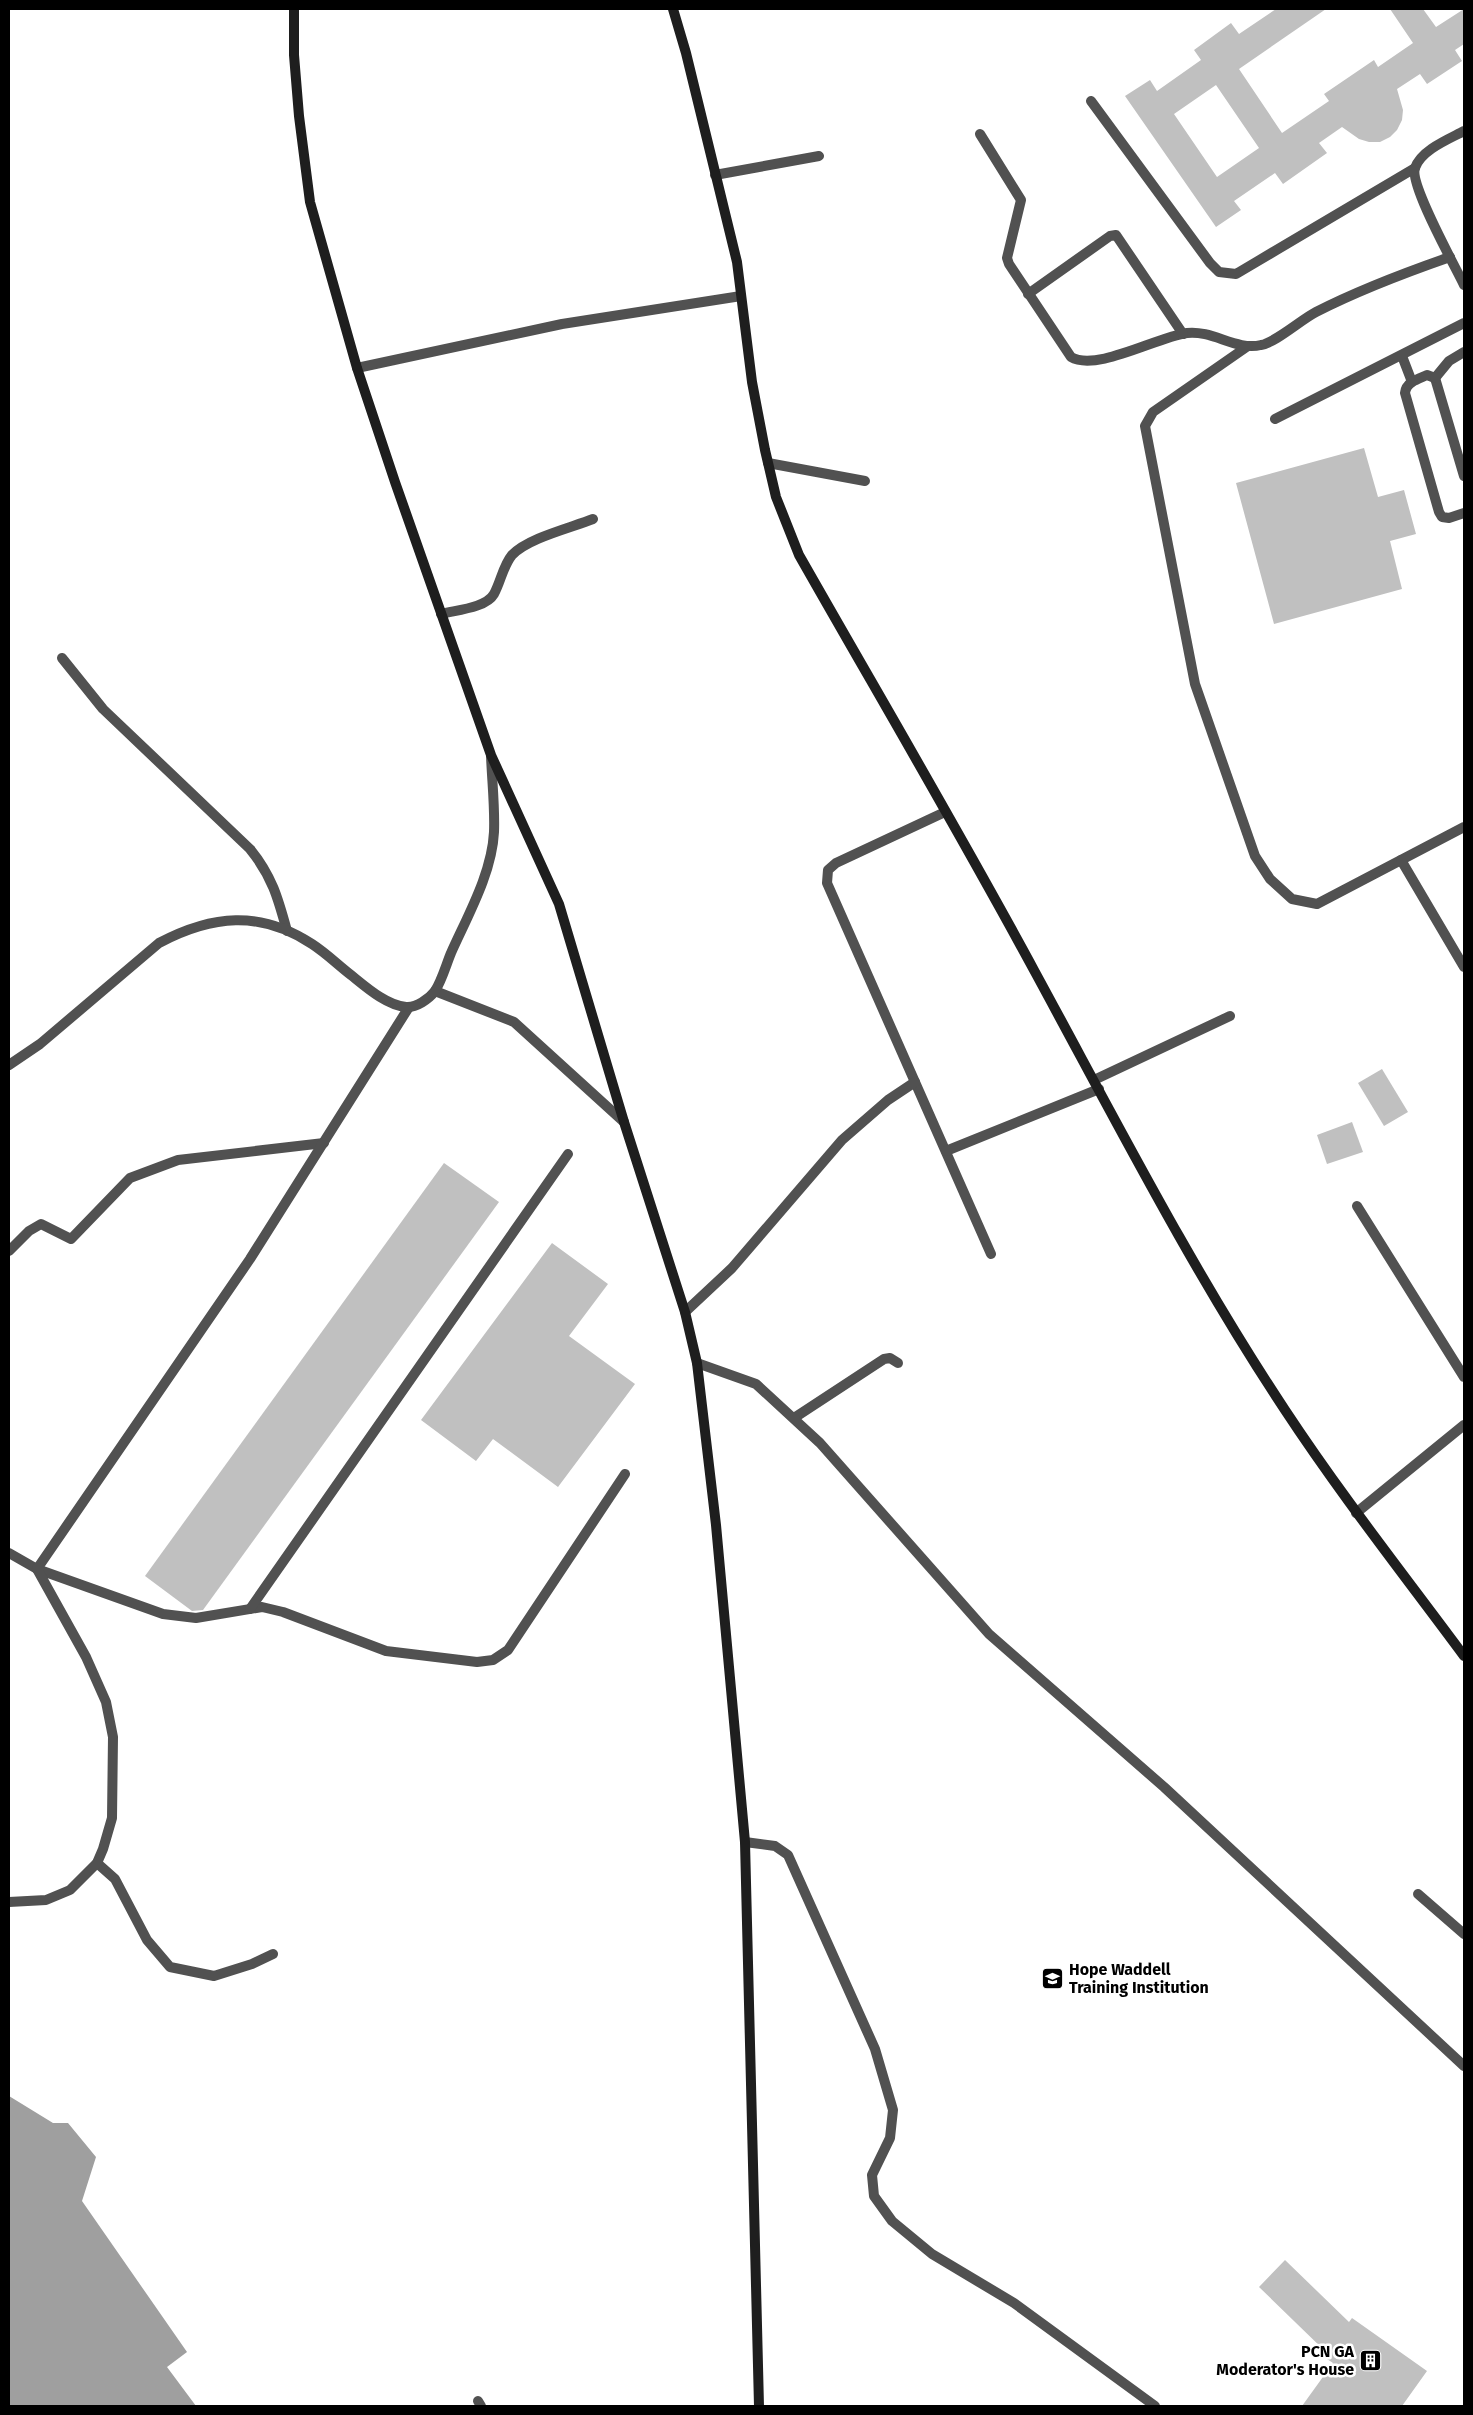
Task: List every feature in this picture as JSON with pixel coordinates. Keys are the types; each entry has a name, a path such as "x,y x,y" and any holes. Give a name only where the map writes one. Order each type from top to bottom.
{"street":[{"path":"294,9 294,55 298,116 310,202 357,368 491,755 559,904 624,1122 684,1312 697,1363 716,1525 744,1842 759,2406"},
{"path":"673,9 686,53 737,262 752,382 768,463 785,522 799,555 945,812 1224,1314 1284,1409 1356,1513 1464,1656"},
{"path":"1091,101 1210,263 1219,272 1236,274 1415,168 1423,157 1435,147 1464,131"},
{"path":"980,134 1020,194 1021,208 1007,258 1012,270 1071,357 1078,362 1099,359 1183,334 1203,333 1248,346 1263,345 1314,312 1395,276 1450,257"},
{"path":"716,174 819,156"},
{"path":"1415,168 1415,181 1421,197 1464,285"},
{"path":"1028,294 1110,236 1116,234 1183,334"},
{"path":"357,368 562,324 741,296"},
{"path":"1275,419 1464,323"},
{"path":"1248,346 1153,412 1145,426 1195,684 1255,856 1270,879 1292,898 1317,904 1464,827"},
{"path":"1435,378 1448,361 1464,352"},
{"path":"1402,356 1412,382"},
{"path":"1435,378 1427,375 1412,382 1406,389 1406,393 1439,512 1442,517 1449,518 1464,513"},
{"path":"1435,378 1464,476"},
{"path":"768,463 865,481"},
{"path":"442,614 486,602 494,595 503,570 513,555 530,543 593,519"},
{"path":"62,658 103,709 250,849 263,865 275,886 287,931"},
{"path":"37,1569 250,1259 409,1008 423,1001 435,991 484,876 494,833 491,755"},
{"path":"945,812 836,863 828,870 827,882 991,1254"},
{"path":"1402,860 1464,967"},
{"path":"9,1065 40,1044 159,942 181,931 206,922 233,919 260,922 287,931 313,944 370,990 398,1006 409,1008"},
{"path":"435,991 514,1022 624,1122"},
{"path":"946,1151 1096,1084 1230,1016"},
{"path":"684,1312 732,1268 842,1140 888,1100 916,1082"},
{"path":"9,1251 29,1231 41,1224 71,1238 130,1178 178,1160 324,1143"},
{"path":"250,1609 568,1154"},
{"path":"1357,1206 1464,1377"},
{"path":"794,1418 884,1359 890,1358 898,1363"},
{"path":"697,1363 756,1384 794,1418 820,1443 989,1634 1164,1787 1464,2066"},
{"path":"1356,1513 1464,1425"},
{"path":"9,1553 37,1569 163,1614 196,1618 262,1607 283,1612 386,1651 477,1662 492,1660 508,1650 625,1474"},
{"path":"9,1902 46,1900 70,1890 97,1863 112,1818 113,1737 106,1702 86,1657 37,1569"},
{"path":"744,1842 775,1846 788,1856 875,2049 893,2110 890,2138 872,2176 874,2196 892,2221 932,2254 1014,2303 1155,2406"},
{"path":"97,1863 115,1879 147,1940 170,1967 214,1976 252,1964 273,1954"},
{"path":"1418,1894 1464,1934"}],"shaded area":[{"path":"9,2096 53,2123 68,2123 96,2157 82,2201 187,2352 167,2367 196,2406 9,2406"}],"building":[{"path":"1276,9 1326,9 1239,69 1282,133 1329,101 1324,94 1374,60 1378,67 1413,43 1390,9 1423,9 1436,27 1464,9 1464,44 1455,50 1462,61 1427,84 1420,74 1397,89 1403,110 1402,120 1397,130 1390,137 1380,142 1369,142 1359,139 1342,127 1319,143 1327,153 1283,184 1275,173 1234,201 1241,210 1216,227 1125,96 1150,80 1157,91 1201,60 1194,50 1231,23 1239,34","holes":["1216,85 1259,148 1217,177 1174,114"]},
{"path":"1364,448 1378,497 1404,490 1416,534 1390,541 1402,589 1274,624 1236,483"},
{"path":"1382,1069 1408,1112 1384,1126 1358,1083"},
{"path":"1352,1122 1363,1152 1327,1164 1317,1135"},
{"path":"444,1163 499,1202 203,1610 192,1611 145,1576"},
{"path":"552,1243 608,1284 569,1336 635,1384 558,1487 493,1439 476,1461 421,1420"},
{"name":"PCN GA Moderator's House","path":"1285,2260 1349,2322 1352,2318 1427,2371 1402,2406 1302,2406 1333,2363 1324,2357 1327,2353 1259,2287"}],"place":[{"name":"Hope Waddell Training Institution","path":"1053,1978"},
{"name":"PCN GA Moderator's House","path":"1370,2360"}]}
